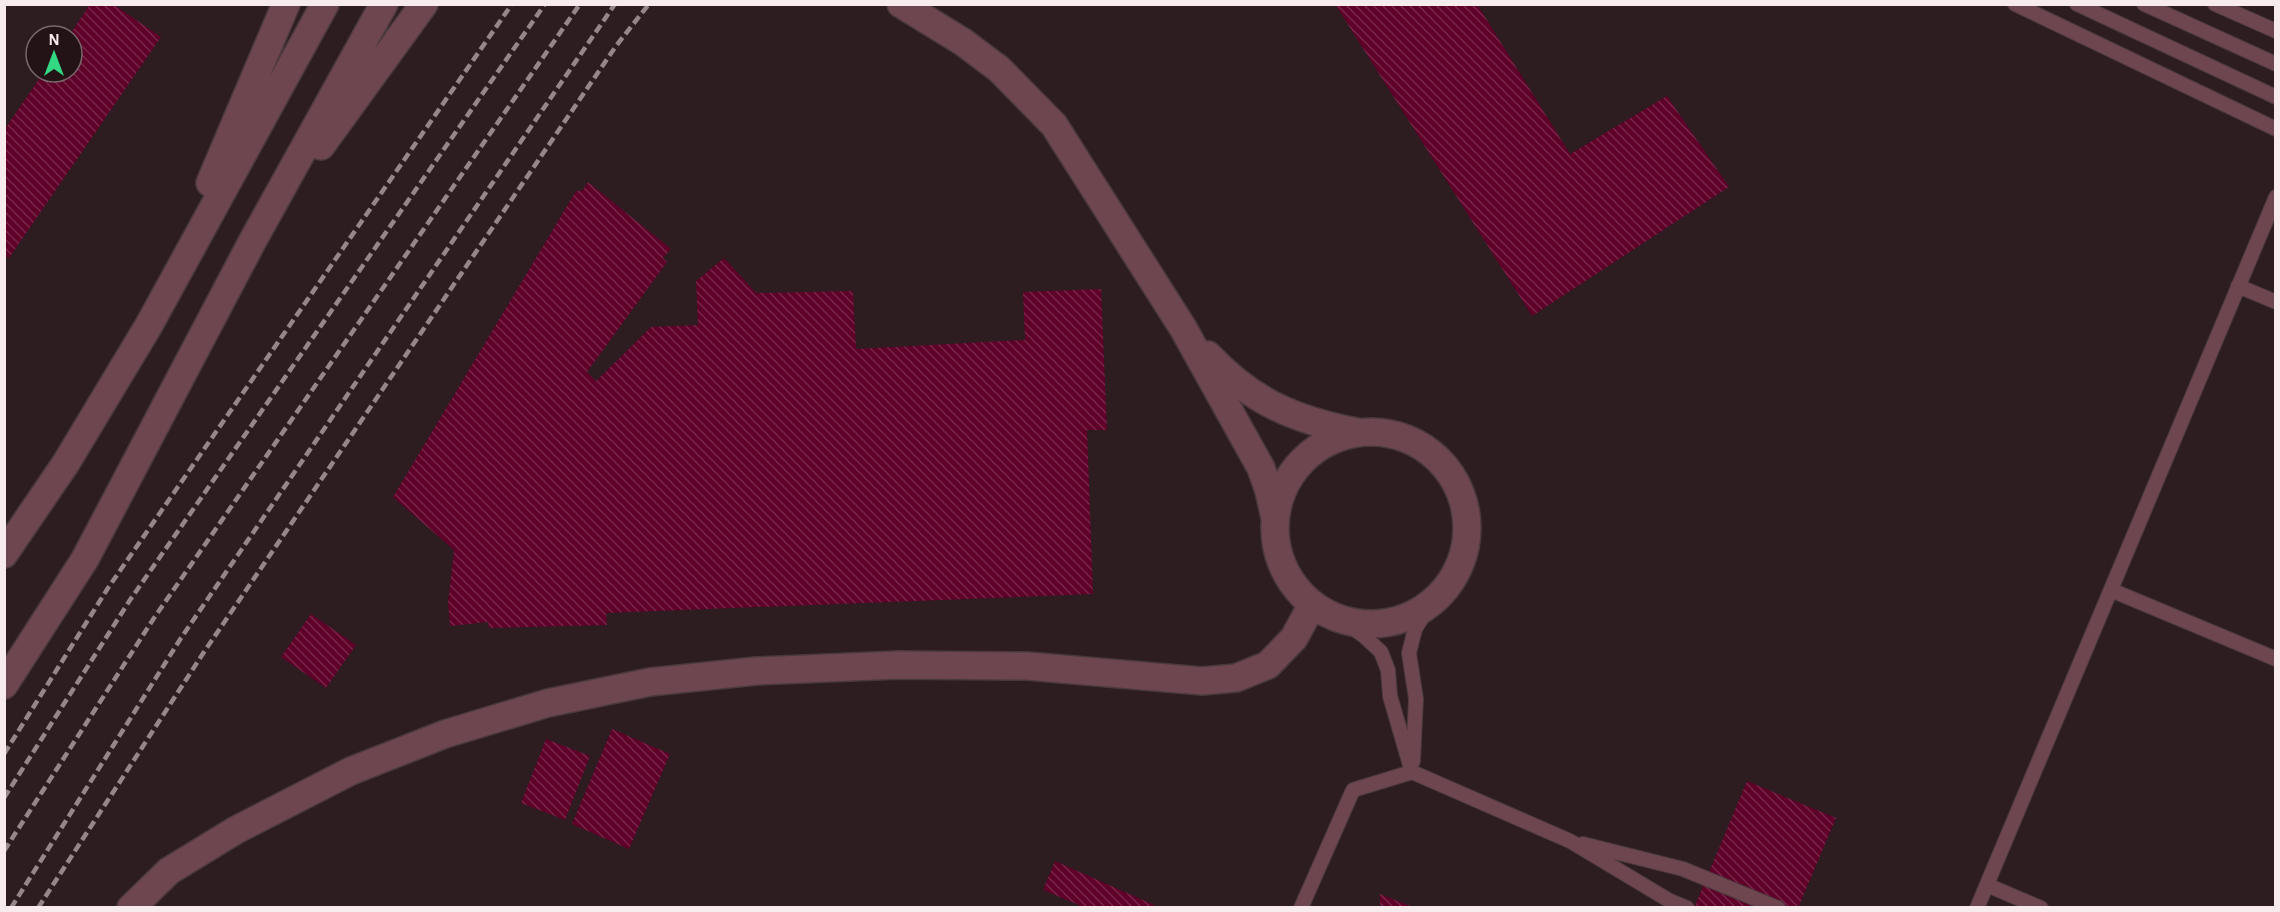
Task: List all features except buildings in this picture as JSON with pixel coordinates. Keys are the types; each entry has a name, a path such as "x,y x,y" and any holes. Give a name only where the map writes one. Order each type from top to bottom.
{"street":[{"path":"149,325 286,4"},
{"path":"4,554 66,463 149,325 325,4"},
{"path":"4,685 85,559 252,242 384,4"},
{"path":"252,242 424,4"},
{"path":"901,4 963,42 999,69 1054,125 1183,328 1261,468 1275,518 1277,550 1290,581 1312,604 1341,620 1373,624 1404,618 1431,603 1452,581 1465,552 1467,522 1460,492 1444,465 1420,445 1391,434 1360,433 1325,426 1284,411 1249,393 1224,372 1183,328"},
{"path":"1275,518 1284,487 1302,460 1329,441 1360,433"},
{"path":"131,908 169,871 188,859 236,830 351,771 445,734 548,703 650,682 756,671 898,665 1027,666 1202,681 1236,678 1268,665 1294,638 1312,604"}],"lane":[{"path":"2015,4 2276,129"},
{"path":"2077,4 2276,97"},
{"path":"2144,4 2276,64"},
{"path":"2216,4 2276,32"},
{"path":"1977,908 2276,197"},
{"path":"2238,286 2276,302"},
{"path":"2110,590 2276,659"},
{"path":"1412,772 1416,699 1409,653 1415,629 1431,603"},
{"path":"1341,620 1364,636 1381,652 1388,670 1390,696 1412,772"},
{"path":"1301,908 1353,790 1412,772 1569,841 1687,908"},
{"path":"1569,841 1683,869 1778,908"},
{"path":"1987,885 2040,908"}],"railway":[{"path":"4,754 108,588 512,4"},
{"path":"4,798 130,600 545,4"},
{"path":"4,851 154,618 580,4"},
{"path":"11,908 181,638 615,4"},
{"path":"38,908 204,652 616,46 649,4"}]}
